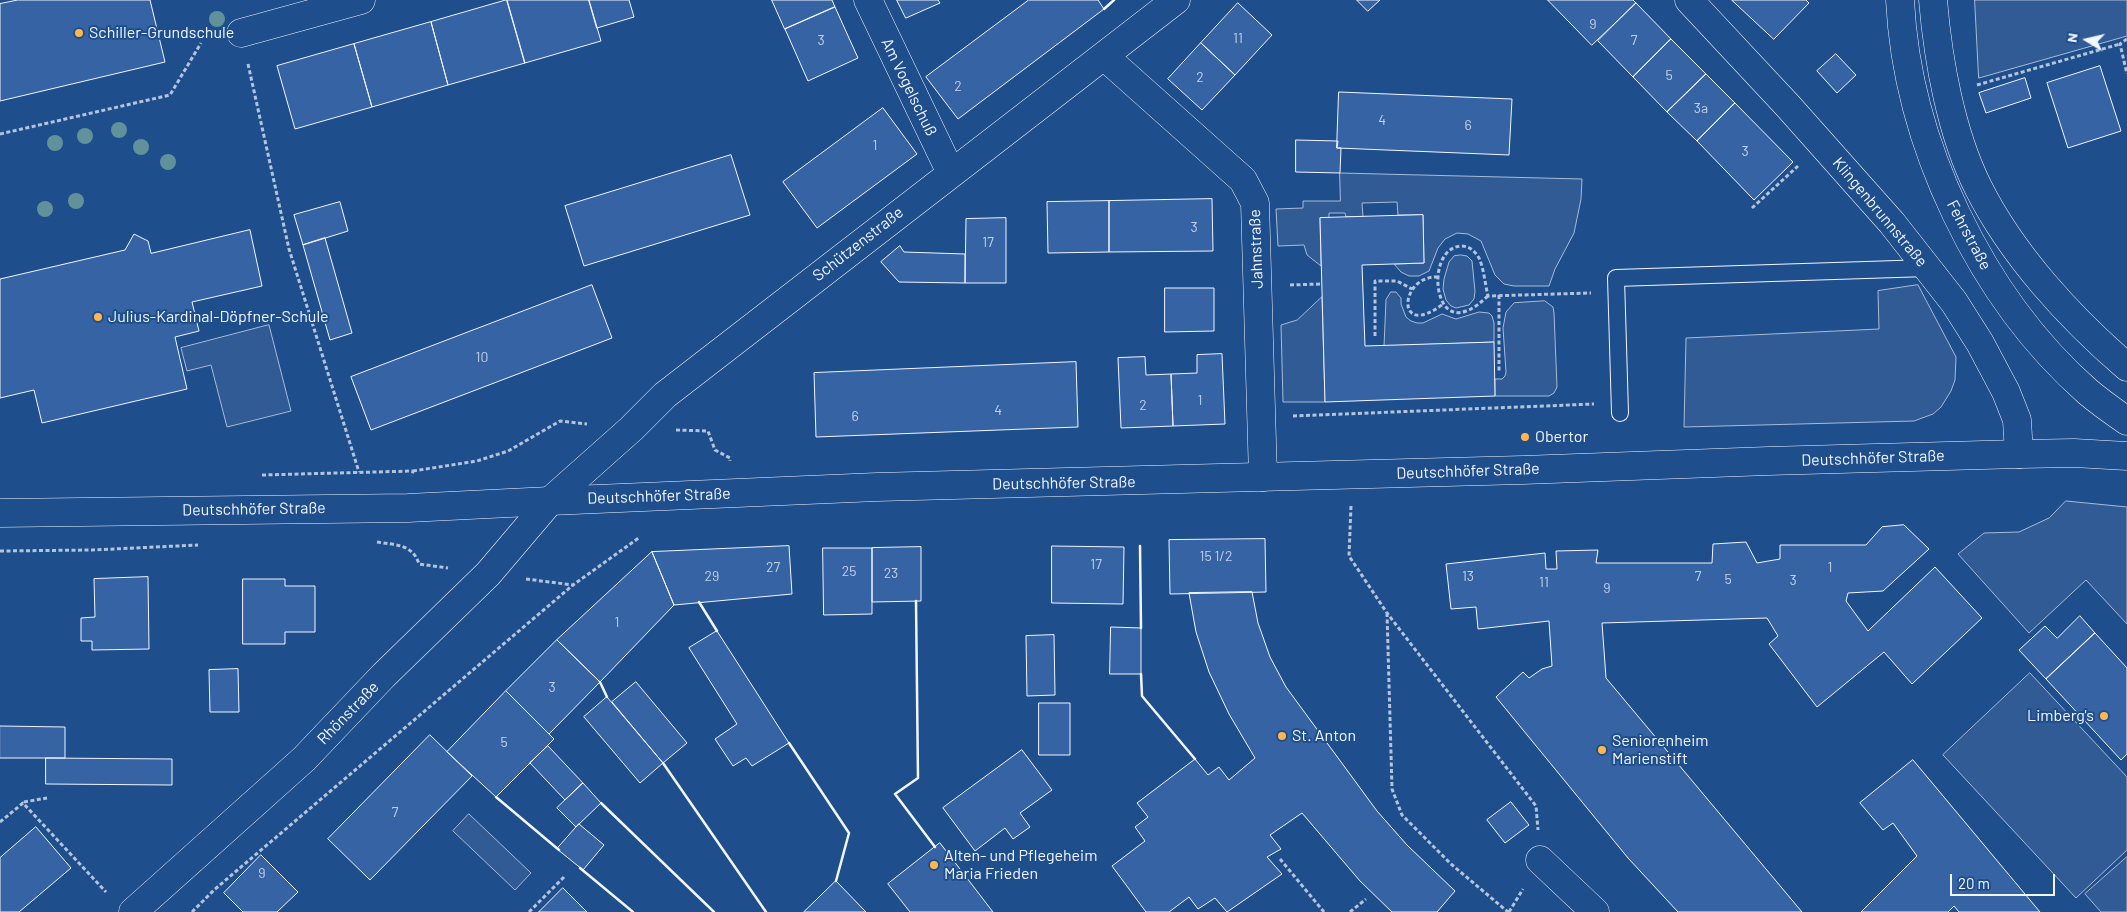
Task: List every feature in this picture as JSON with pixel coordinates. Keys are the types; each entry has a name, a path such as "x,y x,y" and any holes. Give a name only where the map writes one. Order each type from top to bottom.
{"main road":[{"path":"241,33 361,0"},
{"name":"Am Vogelschuß","path":"868,0 951,173"},
{"name":"Schützenstraße","path":"550,500 631,429 665,394 1176,0"},
{"name":"Klingenbrunnstraße","path":"1689,0 1828,150 1892,223 1954,302 1980,343 2006,392 2017,420 2019,454"},
{"name":"Fehrstraße","path":"1900,0 1901,26 1909,72 1932,156 1948,198 1985,268 2009,304 2045,348 2088,392 2127,421"},
{"name":"Fehrstraße","path":"1933,0 1937,44 1948,94 1962,147 1978,187 2004,231 2040,280 2127,367"},
{"name":"Jahnstraße","path":"1104,56 1243,180 1250,190 1255,203 1262,477"},
{"name":"Deutschhöfer Straße","path":"0,513 408,508 550,500 877,487 2019,454 2082,453 2127,456"},
{"name":"Rhönstraße","path":"145,908 304,759 384,675 488,574 550,500"},
{"path":"1540,860 1595,912"}],"lane":[{"path":"1620,408 1616,278 1928,268"}],"path":[{"path":"241,33 289,249 359,472"},
{"path":"1971,86 2120,44 2127,39"},
{"path":"0,134 170,95 201,43"},
{"path":"2120,44 2127,74"},
{"path":"1752,208 1828,150"},
{"path":"1488,296 1479,258 1473,250 1464,246 1455,247 1447,252 1441,261 1438,277 1443,304 1447,309 1456,313 1465,312 1488,296 1616,293"},
{"path":"1438,277 1428,276 1421,280 1412,289 1408,303 1411,314 1424,316 1443,304"},
{"path":"1374,336 1375,282 1397,282 1412,289"},
{"path":"1499,295 1499,371"},
{"path":"1261,417 1620,408"},
{"path":"412,471 477,461 508,451 560,421 631,429 708,431"},
{"path":"1351,505 1349,556 1387,613 1536,806 1540,860"},
{"path":"374,542 403,546 416,556 419,564"},
{"path":"0,551 92,550 201,545"},
{"path":"192,912 214,890 573,585"},
{"path":"1387,613 1392,789 1402,815 1451,864 1508,912"},
{"path":"0,822 23,802 47,798"},
{"path":"23,802 106,892"},
{"path":"1280,859 1324,912"},
{"path":"529,912 565,876"},
{"path":"1350,912 1366,899"}],"shaded area":[{"path":"1975,0 2127,0 2127,36 1979,78"},
{"path":"1340,173 1582,179 1581,199 1574,233 1555,269 1549,286 1514,286 1504,284 1495,275 1481,241 1468,234 1457,233 1445,239 1438,248 1429,271 1419,276 1409,276 1401,272 1394,264 1424,263 1423,215 1398,215 1397,202 1362,203 1363,217 1346,217 1345,213 1329,213 1329,218 1320,218 1321,266 1307,255 1304,245 1278,246 1276,209 1303,208 1303,201 1340,201"},
{"path":"1454,256 1467,256 1472,261 1475,291 1474,299 1469,305 1456,308 1451,306 1446,300 1443,289 1449,262"},
{"path":"1918,285 1956,357 1955,380 1951,391 1941,407 1933,414 1914,421 1684,427 1686,338 1879,329 1878,291"},
{"path":"1391,292 1396,292 1401,298 1401,304 1406,317 1417,323 1423,323 1442,314 1456,319 1479,312 1489,313 1494,323 1494,342 1384,346 1386,300"},
{"path":"1322,297 1325,402 1283,402 1281,325 1297,320"},
{"path":"1545,301 1553,307 1554,313 1557,387 1554,393 1549,396 1495,396 1495,379 1502,379 1506,372 1503,328 1506,312 1514,303"},
{"path":"269,325 291,411 227,427 211,365 187,371 181,348"},
{"path":"2066,501 2127,507 2127,624 2086,580 2029,633 1958,554 1984,533 2019,532 2049,518"},
{"path":"2030,673 2127,777 2127,850 2076,898 1943,755"},
{"path":"469,814 531,873 515,890 453,831"},
{"path":"2127,857 2127,912 2101,912 2085,894"}],"building":[{"name":"Schiller-Grundschule","path":"18,0 150,0 165,62 0,101 0,4"},
{"path":"507,0 589,0 601,41 525,63"},
{"path":"507,0 525,63 448,85 431,22"},
{"path":"589,0 629,0 634,17 597,28"},
{"path":"772,0 832,0 835,7 785,29"},
{"path":"897,0 938,0 940,3 906,18"},
{"path":"1029,0 1098,0 1104,9 958,119 926,77"},
{"path":"1357,0 1380,0 1368,11"},
{"path":"1548,0 1633,0 1636,3 1592,45"},
{"path":"1732,0 1806,0 1809,3 1774,39"},
{"path":"1238,3 1272,35 1235,75 1201,43"},
{"path":"1636,3 1671,39 1633,77 1598,41"},
{"path":"835,7 858,58 808,81 785,29"},
{"path":"431,22 448,85 372,107 354,44"},
{"path":"1671,39 1706,74 1667,112 1633,77"},
{"path":"1201,43 1235,75 1202,110 1168,79"},
{"path":"354,44 372,107 295,129 277,66"},
{"path":"1836,54 1856,75 1837,93 1817,71"},
{"path":"2100,66 2121,131 2068,148 2047,83"},
{"path":"1706,74 1735,103 1697,141 1667,112"},
{"path":"2025,78 2031,98 1986,113 1979,93"},
{"path":"1339,92 1512,99 1509,155 1337,148"},
{"path":"1735,103 1793,162 1754,200 1697,141"},
{"path":"883,108 917,154 817,228 783,182"},
{"path":"1296,140 1338,141 1337,148 1341,148 1340,173 1296,172"},
{"path":"731,155 750,215 584,266 565,206"},
{"path":"1212,199 1213,251 1109,252 1109,201"},
{"path":"1109,201 1109,252 1048,253 1047,202"},
{"path":"340,202 348,231 303,245 294,215"},
{"path":"1423,215 1424,263 1362,265 1365,346 1494,342 1495,396 1325,402 1320,218"},
{"path":"1006,218 1006,283 965,283 966,219"},
{"name":"Julius-Kardinal-Döpfner-Schule","path":"250,230 262,286 192,302 199,331 175,337 187,389 42,423 34,390 0,398 0,279 125,250 134,234 148,241 151,253"},
{"path":"325,238 352,333 330,340 303,245"},
{"path":"900,246 904,252 965,254 965,283 899,282 881,262"},
{"path":"592,285 612,338 371,430 351,377"},
{"path":"1165,288 1214,288 1214,331 1165,332"},
{"path":"1222,354 1225,424 1173,426 1171,374 1197,373 1197,355"},
{"path":"1145,357 1146,375 1171,374 1173,426 1121,428 1118,358"},
{"path":"1076,362 1078,427 816,437 814,373"},
{"name":"Seniorenheim Marienstift","path":"1904,525 1929,549 1883,591 1848,593 1846,601 1868,631 1935,567 1982,618 1912,684 1884,652 1817,707 1769,644 1778,636 1767,618 1602,623 1606,678 1802,912 1678,912 1628,858 1496,697 1523,672 1529,678 1542,669 1552,666 1549,621 1478,629 1476,607 1451,609 1446,564 1545,553 1546,569 1557,569 1556,551 1598,550 1596,563 1712,563 1713,544 1746,542 1757,563 1780,559 1780,545 1866,545 1882,527"},
{"path":"1265,539 1266,592 1170,594 1169,540"},
{"path":"789,546 792,594 674,605 652,552"},
{"path":"1052,546 1124,547 1123,604 1052,603"},
{"path":"921,547 921,601 872,602 872,548"},
{"path":"823,548 872,548 872,614 824,615"},
{"path":"652,552 674,605 600,682 557,640"},
{"path":"148,577 149,649 92,650 92,641 81,641 81,618 95,617 94,579"},
{"path":"243,579 285,579 285,586 315,586 315,632 285,632 285,644 243,644"},
{"name":"St. Anton","path":"1252,592 1258,623 1270,657 1286,687 1377,811 1407,845 1455,891 1437,912 1392,912 1360,881 1302,813 1270,835 1281,849 1267,857 1282,874 1227,912 1215,898 1198,909 1189,897 1169,912 1146,912 1112,866 1145,841 1135,827 1148,817 1137,803 1195,759 1208,775 1219,767 1229,780 1255,758 1229,714 1209,672 1196,632 1189,593"},
{"path":"2080,616 2095,633 2046,679 2019,650 2045,626 2057,638"},
{"path":"1111,627 1141,628 1141,674 1110,674"},
{"path":"717,631 789,743 752,766 746,758 733,766 715,739 737,724 689,648"},
{"name":"Limberg's","path":"2095,633 2127,668 2127,754 2121,760 2046,679"},
{"path":"1054,635 1055,695 1027,696 1026,636"},
{"path":"557,640 600,682 549,734 506,691"},
{"path":"238,669 239,712 210,712 209,670"},
{"path":"636,682 687,743 663,763 612,702"},
{"path":"506,691 554,739 496,797 447,752"},
{"path":"607,697 663,763 640,783 584,717"},
{"path":"1039,703 1070,703 1070,755 1039,755"},
{"path":"0,726 65,727 65,758 0,758"},
{"path":"430,735 472,776 370,880 328,839"},
{"path":"548,746 583,783 565,800 530,763"},
{"path":"1022,750 1052,790 1020,813 1030,827 1013,839 1005,828 975,851 943,808"},
{"path":"46,758 172,759 172,785 46,784"},
{"path":"1913,760 2040,912 1959,912 1954,906 1948,912 1861,912 1917,856 1893,823 1883,830 1860,803"},
{"path":"583,783 601,803 576,827 557,808"},
{"path":"1511,802 1529,825 1505,843 1487,820"},
{"path":"579,824 604,845 583,870 557,849"},
{"path":"36,827 71,868 19,912 0,912 0,858"},
{"name":"Alten- und Pflegeheim Maria Frieden","path":"940,843 993,912 910,912 888,884"},
{"path":"261,855 298,892 277,912 243,912 224,893"},
{"path":"836,881 866,912 804,912"},
{"path":"563,888 587,912 539,912"}],"wall":[{"path":"1104,9 1114,0"},
{"path":"1140,546 1141,628"},
{"path":"916,601 918,778 895,794 935,847"},
{"path":"699,602 717,631"},
{"path":"1141,674 1142,696 1195,759"},
{"path":"600,682 607,697"},
{"path":"789,743 849,833 836,881"},
{"path":"663,763 766,912"},
{"path":"496,797 559,850"},
{"path":"601,803 714,912"},
{"path":"580,868 633,912"}],"place":[{"name":"Schiller-Grundschule","path":"79,33"},
{"name":"Julius-Kardinal-Döpfner-Schule","path":"98,317"},
{"name":"Obertor","path":"1525,437"},
{"name":"Limberg's","path":"2104,716"},
{"name":"St. Anton","path":"1282,736"},
{"name":"Seniorenheim Marienstift","path":"1602,750"},
{"name":"Alten- und Pflegeheim Maria Frieden","path":"934,865"}]}
